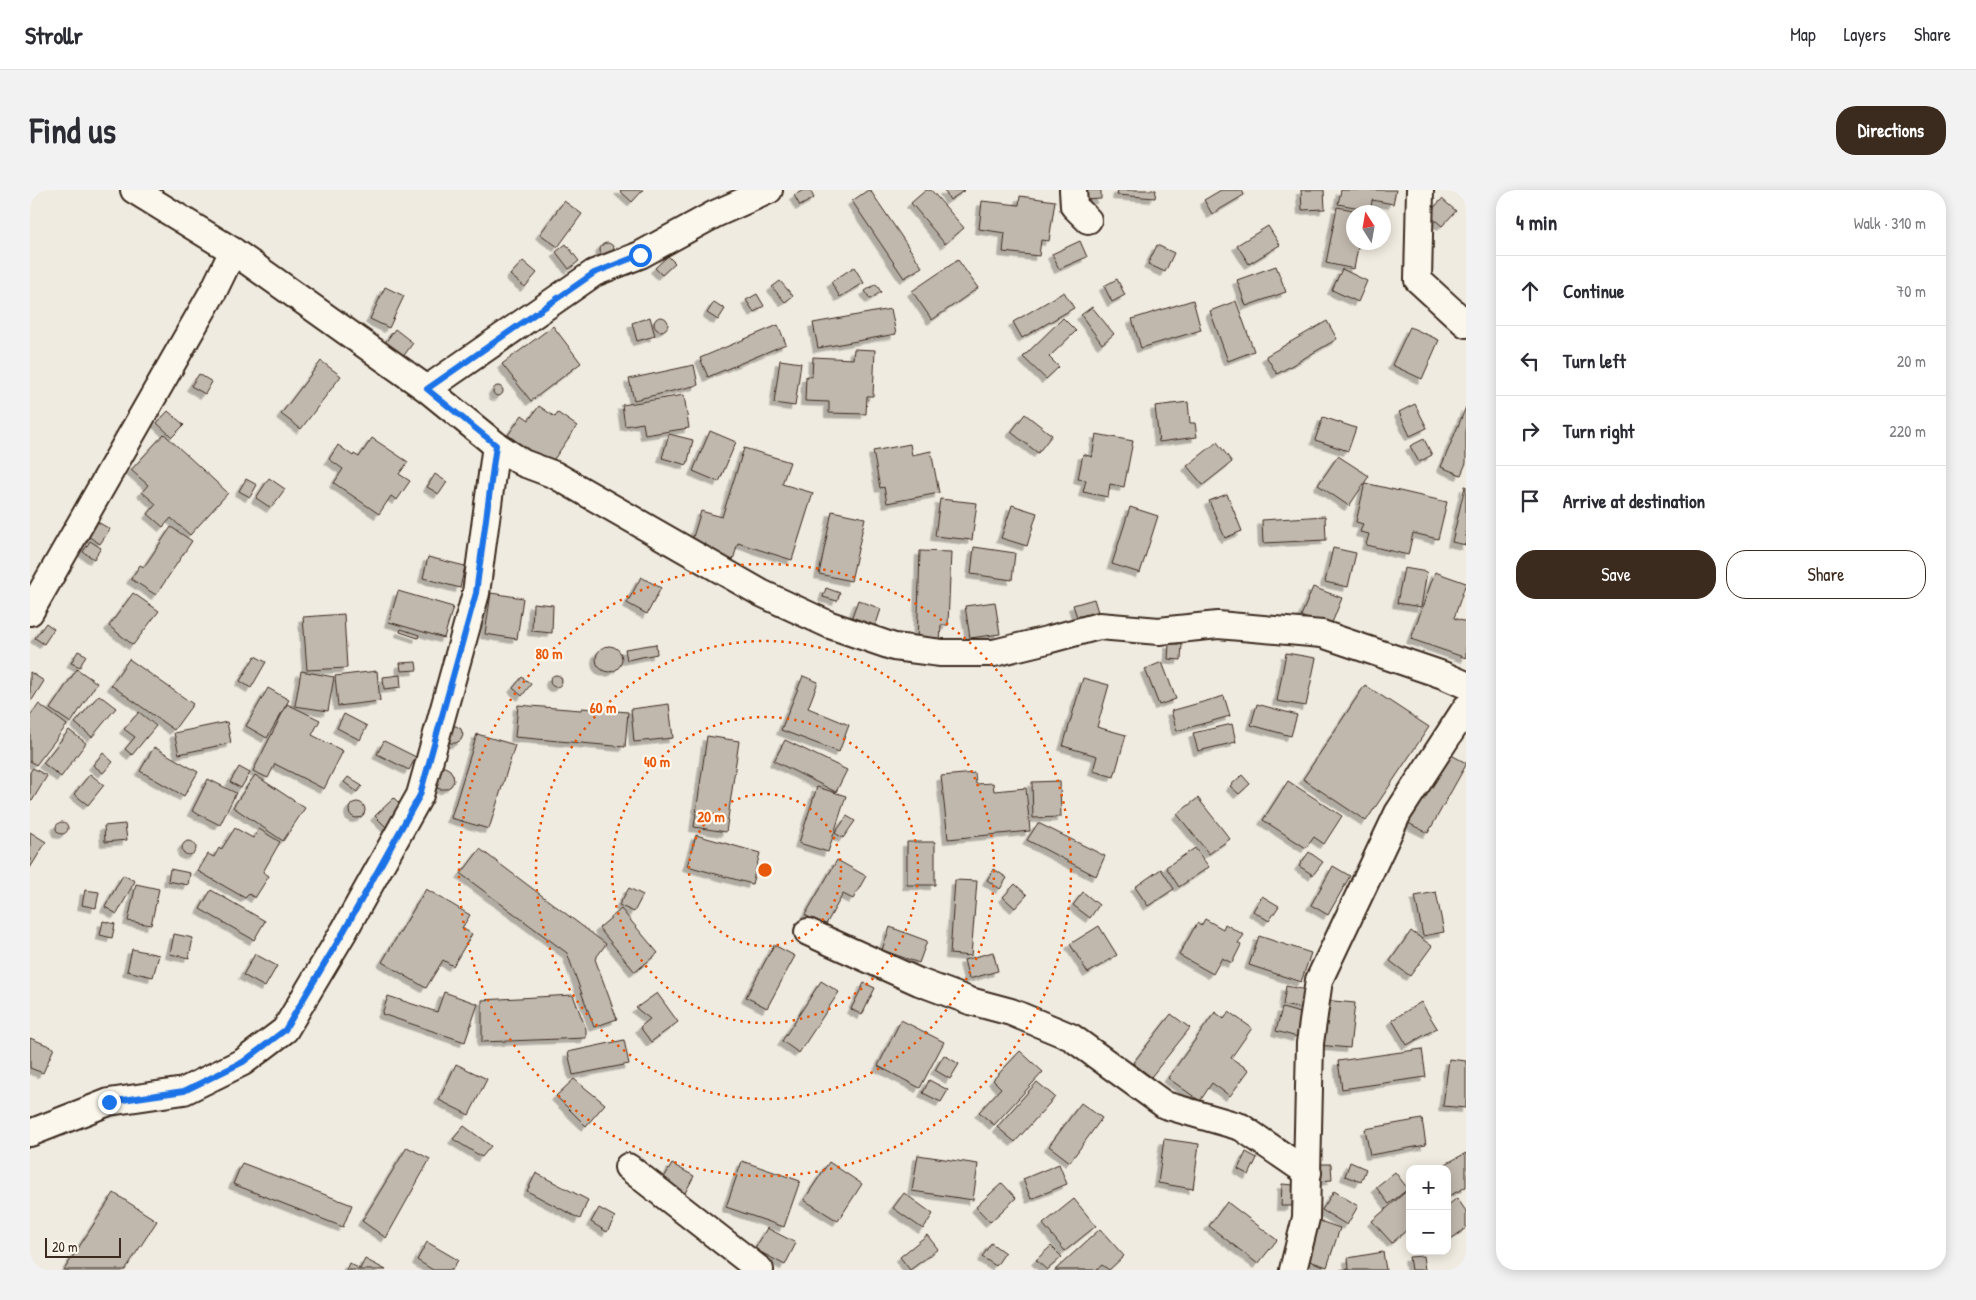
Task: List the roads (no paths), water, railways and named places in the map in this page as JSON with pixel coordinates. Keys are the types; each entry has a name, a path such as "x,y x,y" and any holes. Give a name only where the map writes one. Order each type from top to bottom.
{"street":[{"path":"134,190 233,251 427,389 496,445 523,463 555,475 761,593 830,625 894,647 941,653 994,653 1099,626 1159,631 1218,625 1322,634 1443,675 1466,685"},
{"path":"427,389 594,273 640,255 716,214 768,190"},
{"path":"1073,190 1074,206 1088,220"},
{"path":"1420,190 1418,280 1466,324"},
{"path":"30,612 214,290 233,251"},
{"path":"30,1133 109,1102 184,1091 243,1062 285,1030 344,931 420,795 476,593 496,445"},
{"path":"1293,1270 1306,1218 1310,1043 1320,980 1398,812 1466,708"},
{"path":"808,932 919,982 970,1001 1011,1012 1071,1037 1165,1105 1240,1127 1308,1173"},
{"path":"628,1167 760,1270"}]}
